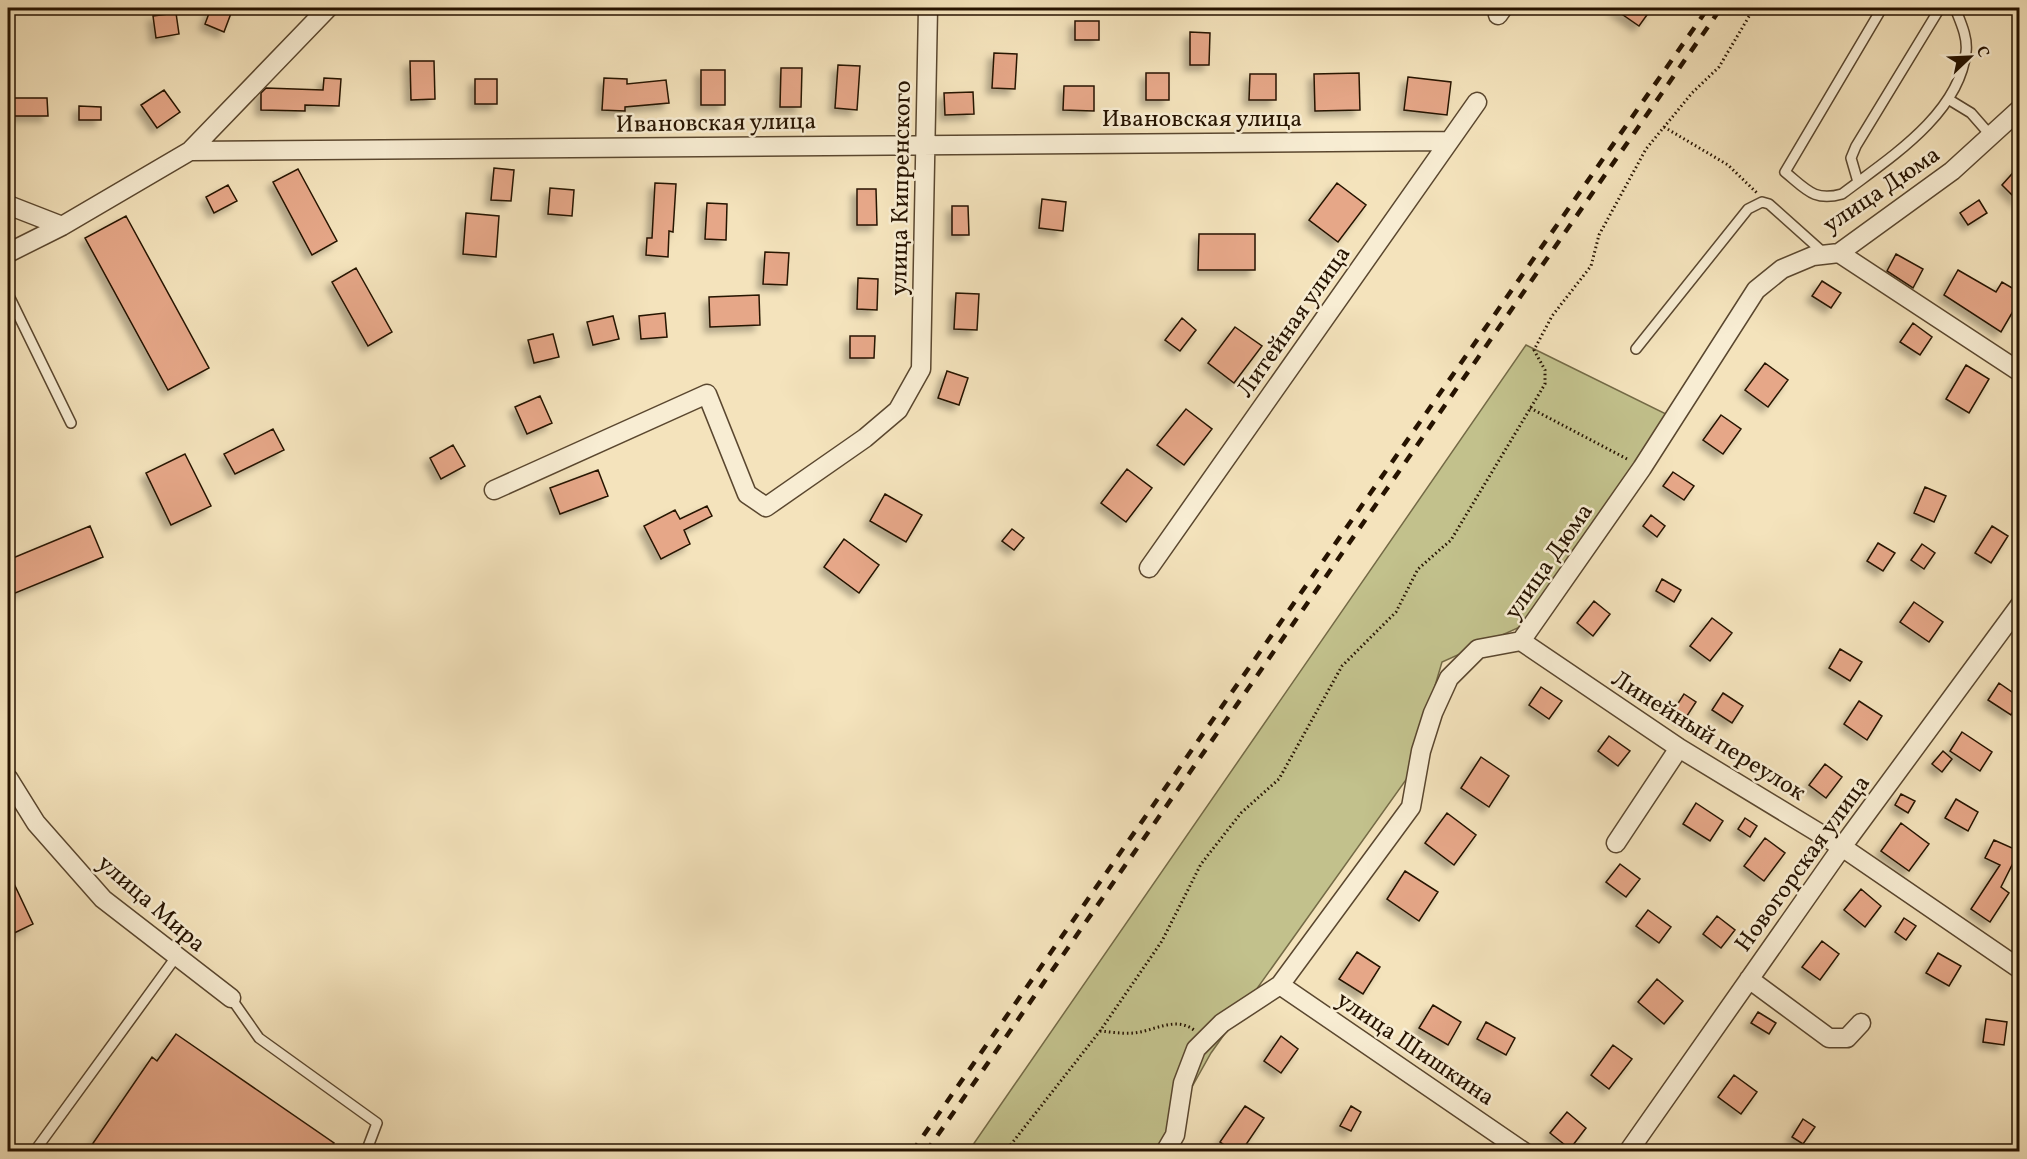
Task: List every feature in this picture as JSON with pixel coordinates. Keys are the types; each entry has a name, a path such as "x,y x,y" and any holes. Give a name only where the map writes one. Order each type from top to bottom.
{"street":[{"path":"190,151 328,8"},
{"name":"улица Кипренского","path":"494,490 707,394 747,494 766,507 866,438 898,410 921,369 928,8"},
{"name":"Литейная улица","path":"1149,568 1477,102"},
{"name":"улица Дюма","path":"1165,1152 1175,1135 1183,1083 1196,1049 1222,1023 1280,985 1411,807 1421,751 1433,713 1449,678 1478,649 1521,642 1642,468 1756,290 1782,269 1813,256 1832,253 1952,171 2019,110"},
{"name":"Ивановская улица","path":"8,253 62,226 190,151 1449,141"},
{"path":"8,205 62,226"},
{"path":"1832,253 2019,372"},
{"name":"Новогорская улица","path":"1628,1152 1842,847 2019,605"},
{"name":"Линейный переулок","path":"1521,642 1680,748 1842,847 2019,969"},
{"path":"1616,843 1680,748"},
{"name":"улица Мира","path":"8,778 36,823 103,899 231,998"},
{"path":"1749,979 1829,1038 1847,1038 1861,1023"},
{"name":"улица Шишкина","path":"1280,985 1524,1152"}],"lane":[{"path":"1882,8 1785,172 1814,196 1827,198 1842,194 1914,138 1933,120 1948,99 1962,68 1966,51 1965,34 1955,8"},
{"path":"1858,182 1851,158 1856,146 1940,8"},
{"path":"1948,99 1971,113 1992,137"},
{"path":"1636,349 1748,209 1762,202 1769,204 1832,253"},
{"path":"8,294 71,423"},
{"path":"34,1152 176,957"},
{"path":"231,998 259,1038 377,1123 366,1152"}],"path":[{"path":"1005,1152 1100,1031 1162,941 1201,864 1241,813 1279,779 1342,666 1396,612 1418,569 1451,540 1545,384 1545,370 1534,350 1552,316 1591,266 1599,235 1646,149 1692,93 1719,67 1754,8"},
{"path":"1664,127 1728,165 1769,204"},
{"path":"1530,408 1642,468"},
{"path":"1100,1031 1130,1034 1148,1032 1167,1024 1185,1024 1206,1039"}],"shaded area":[{"path":"1526,345 1668,415 1520,627 1442,662 1408,777 1211,1053 1156,1151 968,1152"}],"building":[{"path":"211,8 233,8 224,32 205,24"},
{"path":"1613,8 1652,8 1639,26"},
{"path":"176,13 179,34 156,38 153,16"},
{"path":"1075,21 1099,21 1099,40 1075,40"},
{"path":"1190,32 1210,33 1209,65 1190,65"},
{"path":"994,53 1017,54 1015,89 992,88"},
{"path":"410,61 434,61 435,99 411,100"},
{"path":"838,65 860,66 857,110 835,108"},
{"path":"781,68 802,68 801,107 780,107"},
{"path":"701,70 725,70 725,105 701,105"},
{"path":"1146,73 1169,73 1169,100 1146,100"},
{"path":"1359,73 1360,110 1315,111 1314,74"},
{"path":"1250,74 1276,74 1276,100 1249,100"},
{"path":"1408,77 1451,82 1447,115 1404,110"},
{"path":"324,78 341,79 339,106 305,105 305,111 261,110 261,93 266,88 323,90"},
{"path":"604,78 627,79 627,84 666,80 669,103 625,107 625,111 602,110"},
{"path":"475,79 497,79 497,104 475,104"},
{"path":"1064,86 1094,86 1094,111 1063,110"},
{"path":"164,90 180,112 157,128 141,105"},
{"path":"973,92 974,114 945,115 944,93"},
{"path":"9,98 47,98 48,116 9,116"},
{"path":"79,106 101,107 101,120 79,120"},
{"path":"2019,166 2019,202 2002,185"},
{"path":"494,168 514,170 511,201 491,200"},
{"path":"298,169 337,241 312,255 273,182"},
{"path":"655,183 676,184 673,232 669,231 668,257 646,255 647,238 652,238"},
{"path":"1337,183 1366,205 1338,242 1309,220"},
{"path":"228,185 237,201 214,213 206,197"},
{"path":"550,188 574,190 572,216 548,214"},
{"path":"857,189 876,189 877,225 857,225"},
{"path":"1042,199 1066,202 1063,231 1039,228"},
{"path":"1979,200 1987,213 1968,225 1960,213"},
{"path":"707,203 727,204 726,240 705,239"},
{"path":"952,206 968,206 969,235 952,235"},
{"path":"466,213 499,216 496,257 463,254"},
{"path":"126,216 209,368 168,390 85,238"},
{"path":"1199,234 1255,234 1255,270 1198,270"},
{"path":"765,252 789,253 787,285 763,284"},
{"path":"1896,254 1923,269 1913,288 1887,271"},
{"path":"356,268 392,332 368,346 332,282"},
{"path":"1958,270 1996,292 2002,282 2019,292 2019,301 2001,332 1944,295"},
{"path":"858,278 878,279 877,310 857,309"},
{"path":"1822,281 1841,293 1831,308 1812,296"},
{"path":"956,293 979,294 977,330 954,329"},
{"path":"759,295 760,325 710,327 709,297"},
{"path":"665,313 667,337 641,339 639,316"},
{"path":"613,316 619,339 593,345 587,322"},
{"path":"1182,318 1196,330 1180,351 1165,340"},
{"path":"1913,323 1932,337 1920,355 1900,342"},
{"path":"1235,327 1262,346 1234,383 1208,363"},
{"path":"553,334 559,357 534,363 528,340"},
{"path":"850,336 875,336 874,358 850,358"},
{"path":"1765,363 1788,380 1768,407 1745,390"},
{"path":"1966,365 1989,379 1969,413 1946,399"},
{"path":"947,371 968,378 959,405 938,398"},
{"path":"540,396 552,423 527,434 515,407"},
{"path":"1186,409 1212,429 1184,465 1157,445"},
{"path":"1721,415 1741,429 1723,454 1703,440"},
{"path":"273,429 284,450 235,474 224,454"},
{"path":"453,445 465,466 441,479 430,458"},
{"path":"185,454 211,506 171,525 146,473"},
{"path":"1127,469 1152,488 1126,522 1101,503"},
{"path":"598,470 608,496 560,514 550,488"},
{"path":"1673,472 1694,486 1684,500 1663,486"},
{"path":"1925,487 1946,496 1934,522 1914,513"},
{"path":"885,494 922,515 906,542 870,521"},
{"path":"707,506 712,516 684,530 690,544 661,559 644,526 675,510 680,519"},
{"path":"1651,515 1665,526 1657,537 1643,526"},
{"path":"90,526 103,557 8,596 8,560"},
{"path":"1992,526 2008,536 1991,563 1975,553"},
{"path":"1012,529 1024,538 1014,550 1002,541"},
{"path":"844,539 879,565 859,593 824,567"},
{"path":"1878,543 1895,553 1883,571 1867,561"},
{"path":"1922,544 1935,553 1924,569 1911,560"},
{"path":"1662,579 1681,590 1674,602 1656,591"},
{"path":"1594,601 1610,614 1593,636 1577,623"},
{"path":"1914,602 1943,622 1929,642 1900,622"},
{"path":"1712,618 1732,633 1710,661 1690,646"},
{"path":"1840,649 1862,662 1850,681 1829,668"},
{"path":"1999,683 2019,697 2019,702 2011,715 1988,700"},
{"path":"1541,687 1562,701 1549,719 1529,705"},
{"path":"1723,693 1743,706 1732,723 1712,710"},
{"path":"1684,694 1696,702 1685,719 1673,711"},
{"path":"1859,701 1882,716 1867,740 1844,724"},
{"path":"1962,732 1992,752 1980,771 1950,751"},
{"path":"1609,736 1630,751 1618,766 1598,751"},
{"path":"1943,751 1952,759 1942,772 1932,764"},
{"path":"1481,757 1509,776 1489,807 1461,788"},
{"path":"1825,764 1842,777 1826,798 1809,785"},
{"path":"1901,794 1915,801 1908,813 1895,805"},
{"path":"1956,799 1978,812 1968,831 1945,818"},
{"path":"1696,803 1723,821 1710,841 1683,824"},
{"path":"1447,813 1476,835 1454,865 1425,843"},
{"path":"1745,818 1757,826 1750,837 1738,829"},
{"path":"1901,823 1929,844 1909,871 1881,851"},
{"path":"1765,838 1785,853 1764,881 1744,866"},
{"path":"1994,840 2019,851 2001,887 2009,893 1990,922 1971,909 2000,865 1985,858"},
{"path":"1620,864 1640,879 1626,897 1606,882"},
{"path":"8,871 33,924 8,936"},
{"path":"1405,871 1438,892 1419,921 1387,899"},
{"path":"1861,889 1881,906 1865,927 1844,910"},
{"path":"1648,910 1671,927 1659,943 1636,926"},
{"path":"1717,916 1735,930 1721,948 1703,934"},
{"path":"1904,918 1916,926 1906,940 1895,932"},
{"path":"1822,941 1839,954 1820,980 1802,967"},
{"path":"1357,952 1380,967 1363,994 1339,979"},
{"path":"1938,953 1961,966 1949,986 1926,973"},
{"path":"1657,979 1683,1001 1664,1024 1638,1002"},
{"path":"1433,1005 1461,1022 1448,1045 1419,1028"},
{"path":"1758,1012 1776,1023 1769,1034 1751,1023"},
{"path":"1986,1019 2007,1022 2004,1045 1983,1042"},
{"path":"1486,1022 1515,1038 1506,1055 1477,1039"},
{"path":"176,1034 334,1143 328,1152 87,1152 152,1057 157,1061"},
{"path":"1281,1036 1298,1049 1281,1073 1264,1061"},
{"path":"1613,1045 1632,1059 1609,1089 1591,1075"},
{"path":"1734,1075 1757,1092 1741,1114 1718,1097"},
{"path":"1245,1106 1264,1118 1241,1152 1235,1152 1220,1142"},
{"path":"1351,1106 1361,1112 1351,1131 1340,1126"},
{"path":"1567,1112 1586,1128 1570,1149 1550,1133"},
{"path":"1803,1119 1815,1127 1803,1144 1792,1137"}],"railway":[{"path":"912,1152 1708,8"},
{"path":"926,1152 1721,8"}]}
